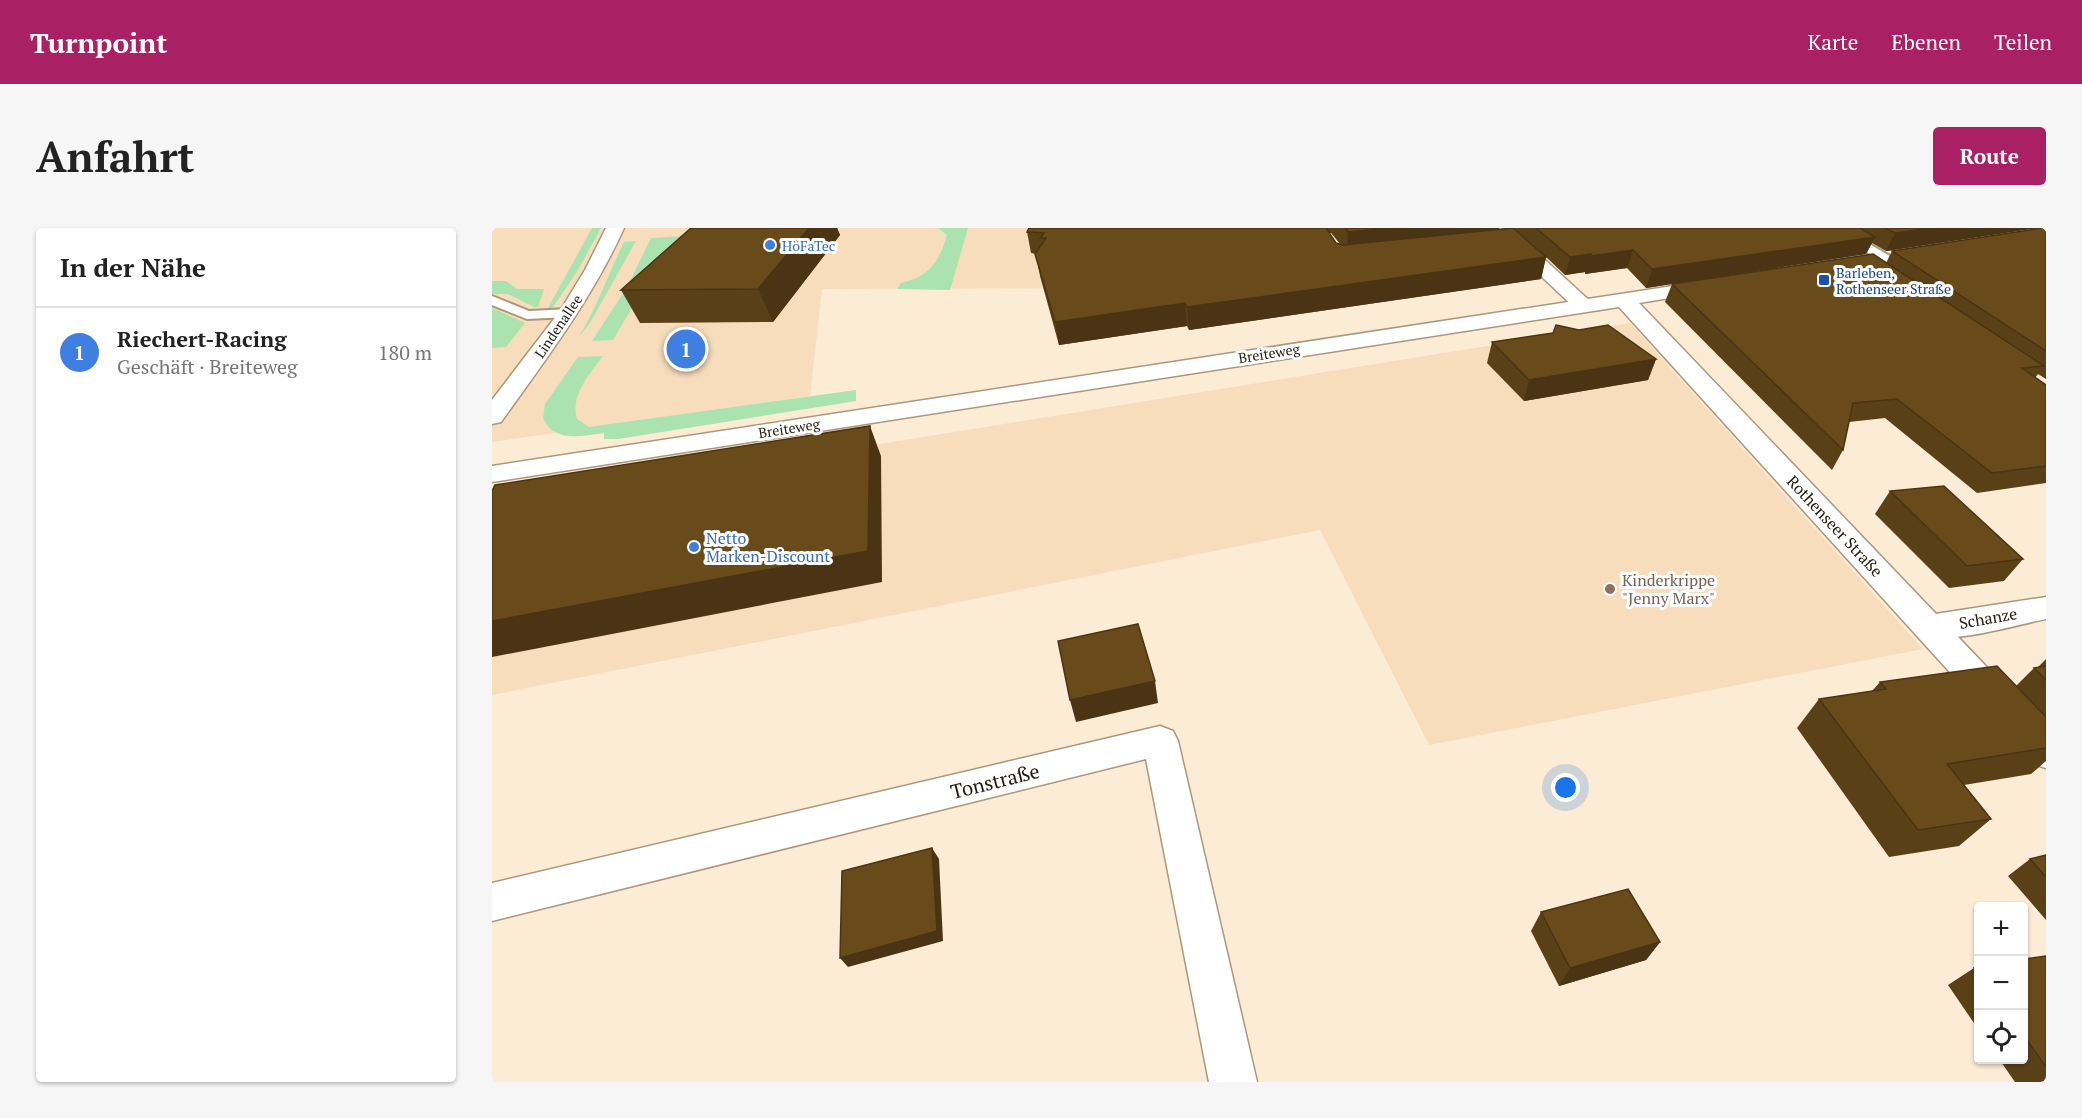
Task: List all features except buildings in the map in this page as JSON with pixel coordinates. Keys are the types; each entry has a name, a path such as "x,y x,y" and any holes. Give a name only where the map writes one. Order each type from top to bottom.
{"street":[{"name":"Lindenallee","path":"492,417 569,313 595,270 615,228"},
{"path":"1495,236 1514,242 1584,306"},
{"path":"1854,264 1911,255"},
{"name":"Breiteweg","path":"492,474 1731,283"},
{"name":"Rothenseer Straße","path":"1624,300 2046,753"},
{"name":"Schanze","path":"1929,627 1967,623 2046,608"},
{"name":"Tonstraße","path":"492,902 1160,741 1233,1082"}],"lane":[{"path":"1833,228 1888,259"},
{"path":"492,300 527,315 569,313"}],"shaded area":[{"path":"492,228 1161,228 1138,288 822,289 810,396 492,442"},
{"path":"1630,323 1923,649 1429,745 1320,530 492,695 492,579 526,501"}],"green space":[{"path":"592,228 601,228 578,270 551,310 548,308"},
{"path":"938,228 968,228 950,290 897,289 901,283 919,277 932,267 941,253 947,235"},
{"path":"685,236 643,289 613,340 592,341 626,289 651,238"},
{"path":"636,241 590,323 578,338 624,242"},
{"path":"492,281 506,281 517,289 544,289 538,307 508,294 492,294"},
{"path":"492,308 525,323 506,347 492,348"},
{"path":"603,356 582,385 576,402 577,419 589,427 856,390 856,401 618,439 604,439 604,433 569,436 554,431 543,418 545,404 578,357"}],"place":[{"name":"HöFaTec","path":"770,245"},
{"name":"Barleben, Rothenseer Straße","path":"1824,280"},
{"name":"Riechert-Racing","path":"686,349"},
{"name":"Netto Marken-Discount","path":"694,547"},
{"name":"Kinderkrippe \"Jenny Marx\"","path":"1610,589"}]}
